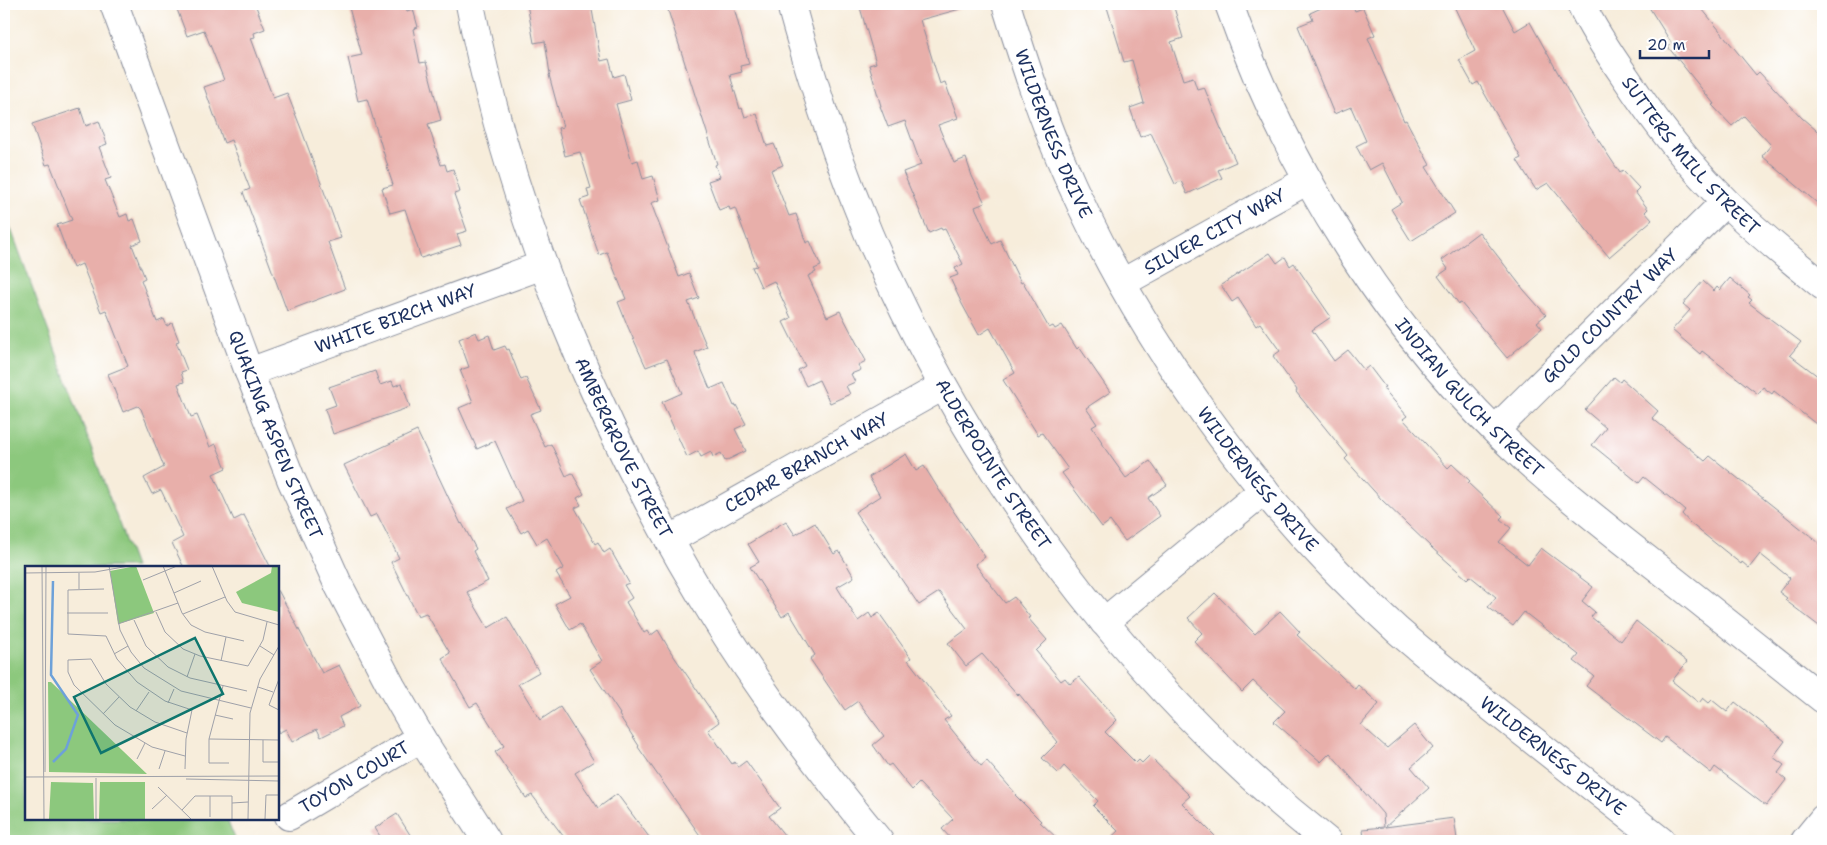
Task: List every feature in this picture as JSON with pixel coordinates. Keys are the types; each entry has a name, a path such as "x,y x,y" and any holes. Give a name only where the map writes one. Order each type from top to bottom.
{"street":[{"name":"QUAKING ASPEN STREET","path":"114,4 249,372 291,479 338,584 391,686 421,738 486,841"},
{"name":"AMBERGROVE STREET","path":"470,4 498,124 543,265 580,357 616,437 669,540 719,624 774,706 833,785 880,841"},
{"name":"ALDERPOINTE STREET","path":"791,4 824,117 852,194 895,294 943,386 985,457 1030,525 1104,622 1177,704 1255,780 1327,841"},
{"name":"WILDERNESS DRIVE","path":"1006,4 1026,70 1060,158 1090,223 1122,283 1167,358 1207,417 1264,490 1329,563 1397,629 1451,675 1661,841"},
{"name":"INDIAN GULCH STREET","path":"1229,4 1241,39 1273,113 1308,180 1360,265 1395,314 1445,376 1495,430 1581,508 1823,699"},
{"name":"SUTTERS MILL STREET","path":"1581,4 1611,57 1643,104 1678,150 1726,202 1778,250 1823,286"},
{"name":"SILVER CITY WAY","path":"1122,283 1308,180"},
{"name":"GOLD COUNTRY WAY","path":"1495,430 1726,202"},
{"name":"WHITE BIRCH WAY","path":"249,372 543,265"},
{"name":"CEDAR BRANCH WAY","path":"669,540 943,386"},
{"path":"1104,622 1264,490"},
{"name":"TOYON COURT","path":"289,816 421,738"},
{"path":"1805,841 1823,818"}],"green space":[{"path":"4,210 135,566 25,566 25,820 227,820 236,841 4,841"}],"building":[{"path":"175,4 255,4 265,29 254,33 255,37 251,38 273,98 287,93 302,131 341,238 328,242 345,289 287,311 243,192 250,189 231,140 224,143 204,87 224,80 204,30 187,36"},
{"path":"348,4 405,4 407,11 413,9 418,27 413,29 420,63 426,62 441,120 428,124 441,165 445,164 447,171 453,169 460,192 454,194 467,231 457,234 461,245 421,258 405,209 390,213 382,188 393,185 367,99 358,101 348,58 362,55"},
{"path":"527,4 591,4 601,61 609,59 614,77 624,74 631,100 616,104 632,162 638,160 643,179 653,176 660,200 651,203 679,277 689,273 699,298 688,302 707,347 695,352 696,356 710,389 724,383 734,406 736,405 746,424 735,429 746,451 725,461 721,453 713,457 711,452 701,457 698,451 687,457 662,402 682,393 667,359 646,367 628,327 618,302 626,299 607,252 599,255 580,200 589,197 587,189 591,188 580,152 565,156 558,128 563,127 549,75 545,41 534,43"},
{"path":"666,4 733,4 749,64 740,66 742,72 730,75 740,109 742,108 745,117 757,114 767,146 774,144 783,165 771,170 789,216 796,214 806,243 810,241 821,266 814,269 816,272 808,276 827,317 840,311 866,361 858,365 861,370 851,374 855,382 846,386 850,394 830,403 819,380 806,386 798,370 805,366 783,322 791,318 774,281 761,287 752,267 757,266 735,208 730,210 729,206 719,210 708,181 720,177 715,165 717,164"},
{"path":"859,4 960,4 960,9 920,20 940,84 945,82 958,118 938,125 954,163 966,158 985,203 975,207 992,244 1000,240 1021,283 1023,282 1049,328 1053,326 1055,329 1062,325 1077,349 1079,347 1110,392 1086,408 1097,424 1092,427 1101,443 1126,478 1150,461 1167,485 1148,498 1160,516 1125,541 1110,521 1102,527 1062,473 1068,469 1042,433 1038,435 1003,380 1015,373 990,328 979,335 962,304 950,278 958,275 955,268 963,264 945,229 942,230 941,228 929,233 903,172 921,165 905,121 888,127 869,65 876,63"},
{"path":"1106,4 1173,4 1183,38 1171,42 1183,80 1193,77 1197,89 1204,87 1236,162 1218,170 1222,178 1187,194 1181,181 1175,184 1151,133 1140,137 1130,108 1144,103 1132,60 1124,62"},
{"path":"1330,4 1352,4 1355,11 1363,8 1375,35 1368,38 1404,121 1406,120 1430,165 1426,167 1455,213 1411,241 1391,209 1402,202 1382,163 1369,170 1356,146 1366,141 1351,107 1334,114 1298,26 1313,20 1310,13"},
{"path":"1453,4 1501,4 1515,31 1530,22 1579,111 1620,173 1623,171 1639,188 1635,192 1648,209 1645,212 1652,220 1609,257 1548,183 1536,190 1517,160 1521,158 1478,82 1473,85 1459,60 1475,51"},
{"path":"1647,4 1698,4 1756,75 1759,72 1802,118 1823,136 1823,208 1762,156 1771,145 1744,116 1732,126 1712,105 1714,104 1668,47 1672,44"},
{"path":"80,108 86,126 99,121 107,144 99,147 111,178 105,180 120,217 127,214 129,221 134,219 142,241 132,245 145,278 141,280 157,322 164,319 167,326 172,323 179,341 176,342 187,370 181,372 184,382 178,384 191,417 197,415 210,447 216,444 226,468 213,474 234,520 244,515 270,566 183,566 172,543 183,537 161,490 152,494 144,478 164,467 141,409 138,406 123,412 108,374 128,366 106,310 101,312 82,264 73,268 57,225 72,220 50,164 46,165 32,124"},
{"path":"1479,232 1546,315 1537,322 1542,328 1507,358 1461,303 1459,304 1438,276 1448,269 1442,260"},
{"path":"1270,253 1277,263 1285,257 1290,266 1294,263 1331,317 1312,330 1334,361 1348,350 1364,370 1369,366 1385,387 1383,388 1407,416 1403,419 1448,468 1452,464 1470,481 1468,483 1503,516 1500,519 1511,528 1499,542 1528,565 1541,548 1593,587 1582,601 1595,612 1591,617 1621,641 1636,621 1687,662 1672,681 1699,703 1703,698 1709,703 1712,700 1727,712 1735,702 1785,741 1773,757 1784,765 1778,773 1786,780 1766,806 1715,767 1711,773 1665,737 1661,743 1586,686 1594,676 1574,661 1579,655 1524,612 1513,626 1488,607 1496,597 1470,576 1467,579 1432,548 1382,500 1345,459 1348,456 1296,392 1297,390 1273,356 1280,351 1260,323 1256,326 1238,298 1232,302 1221,285"},
{"path":"1730,278 1750,295 1748,297 1752,300 1749,303 1801,342 1790,355 1823,380 1823,414 1816,424 1774,391 1772,394 1763,387 1758,394 1702,351 1700,354 1672,330 1690,310 1683,304 1703,281 1714,291 1717,287 1720,290"},
{"path":"476,332 479,339 489,335 494,350 505,346 507,350 509,349 521,380 526,378 541,410 530,414 545,447 551,444 566,476 572,473 584,494 577,498 581,505 575,508 595,544 598,542 604,553 610,549 629,583 624,585 632,598 626,602 644,633 647,631 650,636 658,630 719,722 708,730 732,764 735,762 738,767 746,761 780,808 769,816 789,841 704,841 638,747 620,714 590,669 602,661 580,624 570,630 555,604 570,596 556,573 564,568 547,538 537,544 528,529 521,533 507,509 522,501 495,441 477,449 459,408 473,402 460,370 469,367 459,339"},
{"path":"375,371 380,385 392,381 394,386 402,383 410,407 333,434 325,409 336,405 329,387"},
{"path":"1614,377 1620,382 1622,379 1658,411 1652,418 1705,461 1710,456 1823,546 1823,629 1785,600 1787,598 1779,592 1790,578 1760,554 1749,568 1742,562 1741,564 1690,523 1682,514 1685,510 1644,477 1639,483 1592,445 1606,428 1585,410"},
{"path":"417,431 461,524 476,549 473,551 488,581 467,592 488,628 507,617 539,672 518,684 540,720 560,707 594,761 575,773 598,808 617,794 652,841 567,841 532,795 526,798 495,752 504,746 477,703 470,707 442,658 450,653 426,613 418,616 391,562 399,558 377,514 370,517 344,465"},
{"path":"906,454 916,471 924,466 985,557 975,564 1005,603 1014,597 1030,617 1028,618 1047,640 1036,651 1061,681 1065,678 1070,684 1079,677 1117,720 1105,732 1136,763 1139,760 1142,763 1149,756 1190,796 1182,803 1220,841 1107,841 1118,831 1093,806 1098,801 1064,766 1058,773 1042,758 1058,742 1019,694 982,654 966,666 948,643 967,629 939,592 919,605 855,512 880,496 869,477"},
{"path":"786,521 795,535 815,523 834,554 839,551 854,577 837,587 858,621 869,613 872,618 879,613 911,658 908,660 951,716 944,720 981,766 987,761 1015,795 1060,841 953,841 942,829 953,819 919,783 912,790 891,764 888,766 873,745 884,736 858,701 845,710 810,659 815,655 789,612 782,617 750,567 759,562 748,544"},
{"path":"279,592 322,673 339,665 360,706 339,717 343,726 321,737 317,729 292,742 286,729 279,732"},
{"path":"1215,593 1255,634 1280,611 1300,632 1297,635 1355,689 1358,685 1379,704 1361,725 1387,748 1414,725 1433,748 1411,767 1429,788 1385,827 1454,818 1457,839 1438,841 1364,841 1363,829 1384,827 1383,814 1330,753 1321,762 1274,722 1285,711 1253,681 1242,692 1194,641 1202,633 1188,618"},
{"path":"397,814 414,841 383,841 375,828"}]}
